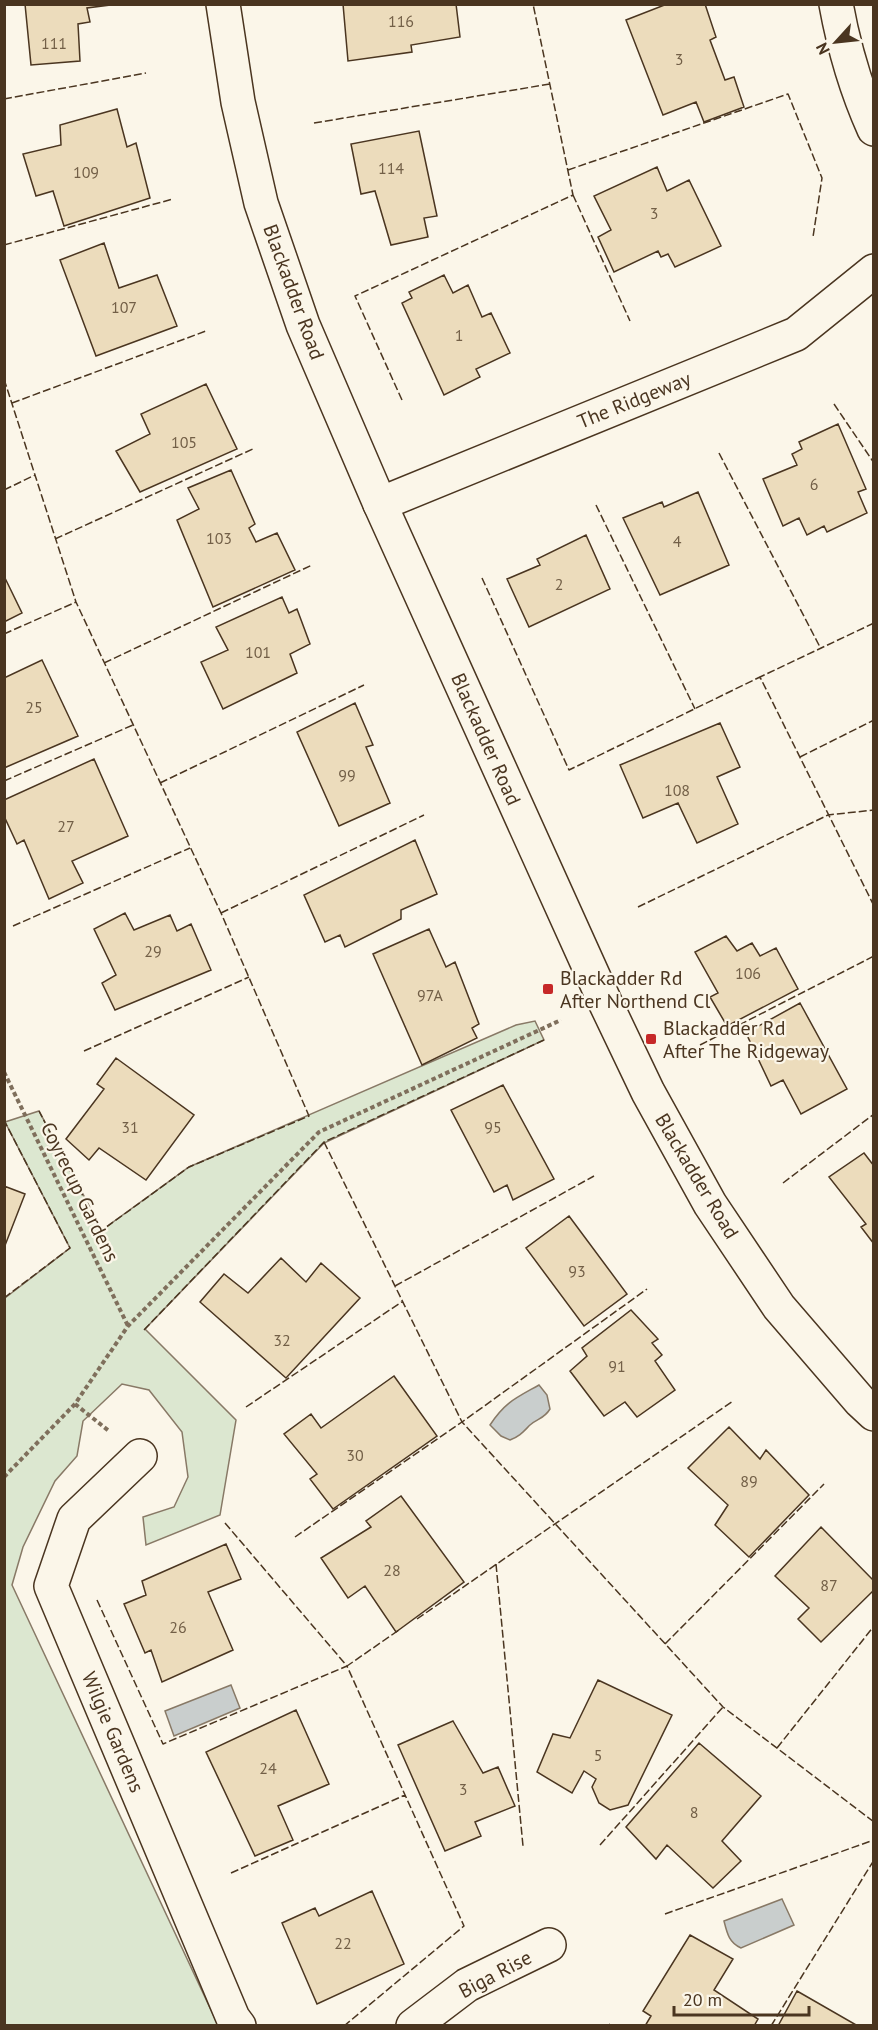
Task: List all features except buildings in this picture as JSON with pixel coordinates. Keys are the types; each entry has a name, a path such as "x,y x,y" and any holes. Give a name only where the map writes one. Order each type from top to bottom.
{"street":[{"name":"Blackadder Road","path":"222,4 238,102 261,203 303,325 380,504 604,1002 648,1092 710,1204 779,1306 873,1414"},
{"path":"836,4 842,37 860,97 873,129"},
{"name":"The Ridgeway","path":"380,504 796,334 873,271"},
{"name":"Wilgie Gardens","path":"140,1456 75,1519 51,1586 229,2007 239,2025"},
{"name":"Biga Rise","path":"413,2025 467,1985 549,1945"}],"path":[{"path":"4,1477 75,1404 128,1326 319,1132 561,1020"},
{"name":"Coyrecup Gardens","path":"4,1072 128,1326"}],"green space":[{"path":"535,1021 544,1040 324,1143 145,1329 236,1420 220,1515 146,1545 143,1517 174,1507 188,1477 182,1432 149,1390 122,1384 83,1421 77,1456 55,1481 23,1547 12,1585 218,2025 5,2025 5,1298 70,1248 5,1122 39,1111 102,1230 189,1167 516,1025"}],"shaded area":[{"path":"539,1385 547,1395 550,1409 548,1412 510,1440 501,1436 490,1425 495,1417 512,1401"},
{"path":"231,1685 240,1708 174,1736 165,1711"},
{"path":"782,1899 794,1925 741,1948 731,1940 724,1921"}],"fence":[{"path":"402,400 355,296 573,195 533,4"},
{"path":"4,99 146,73"},
{"path":"314,123 550,84"},
{"path":"568,170 788,94 822,178 813,237"},
{"path":"573,195 630,321"},
{"path":"4,245 173,199"},
{"path":"12,403 206,331"},
{"path":"4,379 76,602 221,913 309,1116 189,1167 101,1231 39,1111"},
{"path":"834,404 874,463"},
{"path":"55,539 255,448"},
{"path":"719,453 821,649"},
{"path":"4,490 35,475"},
{"path":"596,505 695,709"},
{"path":"104,663 312,565"},
{"path":"482,578 569,770 760,677"},
{"path":"4,634 76,602"},
{"path":"874,623 760,677 874,906"},
{"path":"160,783 364,685"},
{"path":"800,757 874,720"},
{"path":"4,781 133,725"},
{"path":"638,907 828,815 874,810"},
{"path":"221,913 424,815"},
{"path":"13,926 190,848"},
{"path":"700,1045 874,956"},
{"path":"84,1051 249,977"},
{"path":"144,1330 324,1142 544,1040"},
{"path":"783,1183 874,1114"},
{"path":"4,1298 70,1248 5,1122"},
{"path":"324,1142 462,1422 723,1707 874,1822"},
{"path":"395,1286 594,1176"},
{"path":"295,1537 462,1422 647,1289"},
{"path":"246,1407 403,1301"},
{"path":"417,1619 733,1401"},
{"path":"665,1644 824,1484"},
{"path":"225,1523 347,1666 399,1630"},
{"path":"496,1564 523,1846"},
{"path":"97,1600 163,1744 347,1666 464,1926 344,2026"},
{"path":"777,1748 874,1626"},
{"path":"600,1845 723,1707"},
{"path":"231,1873 405,1795"},
{"path":"665,1914 874,1840"},
{"path":"771,2026 874,1860"}],"place":[{"name":"Blackadder Rd After Northend Cl","path":"548,989"},
{"name":"Blackadder Rd After The Ridgeway","path":"651,1039"}]}
